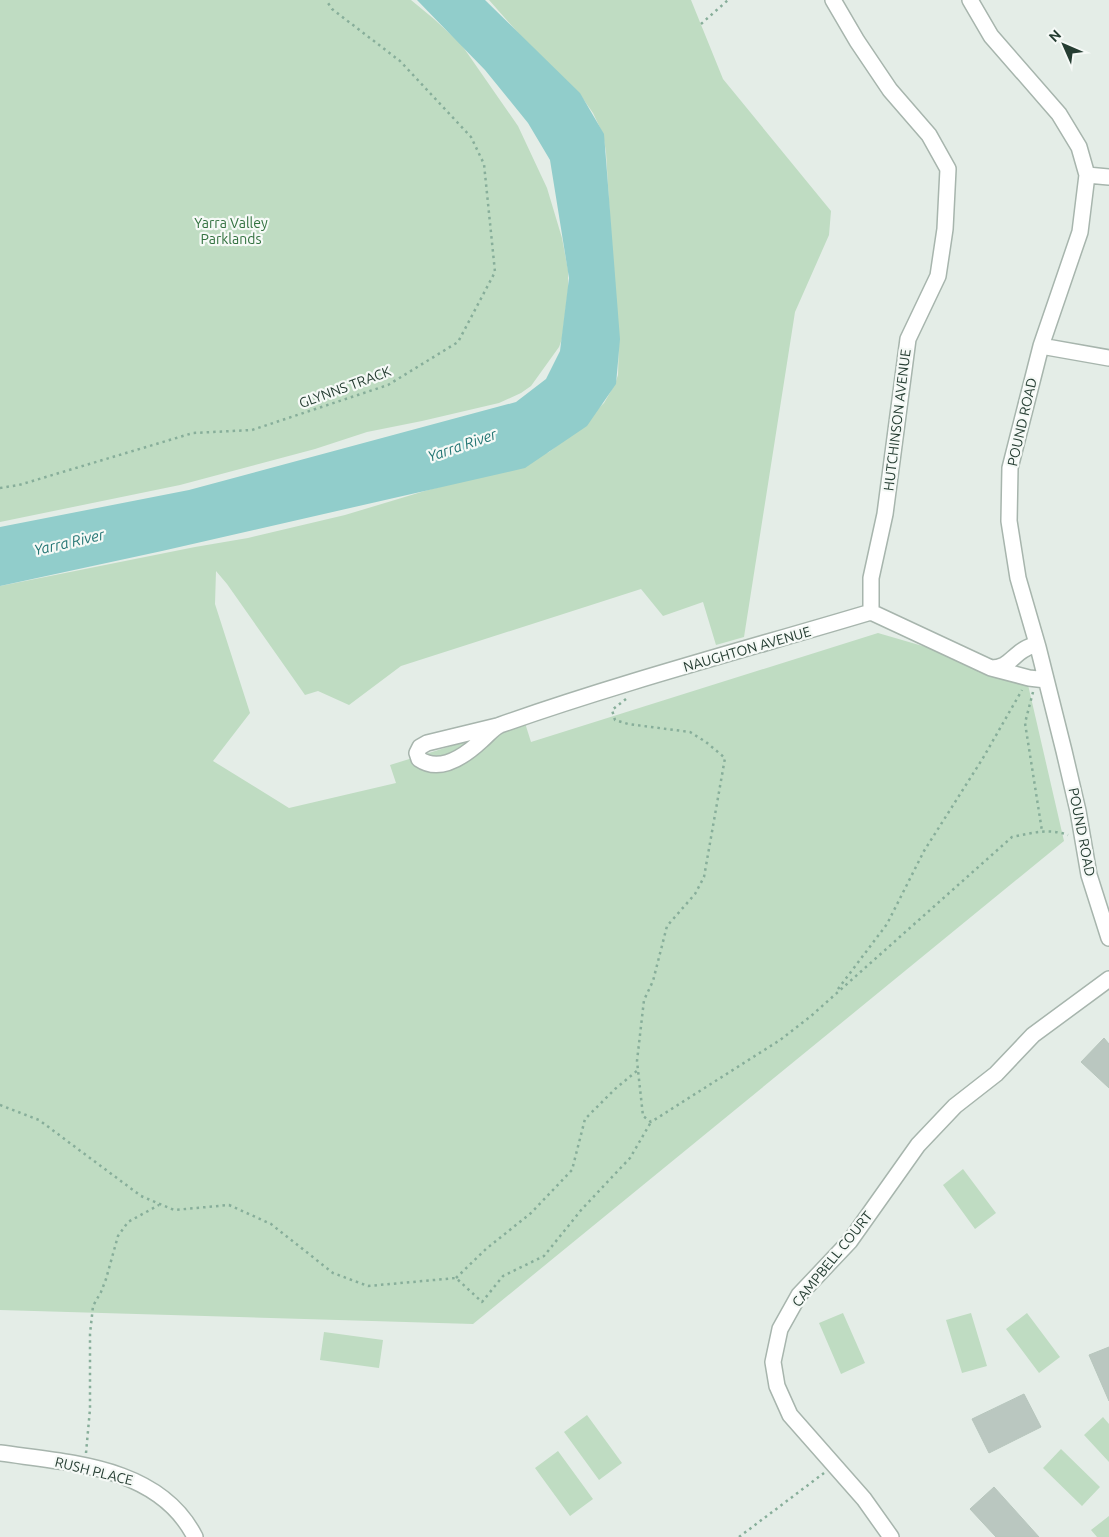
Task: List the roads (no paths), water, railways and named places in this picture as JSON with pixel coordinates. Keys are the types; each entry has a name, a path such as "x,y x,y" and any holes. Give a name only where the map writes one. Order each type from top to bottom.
{"street":[{"name":"HUTCHINSON AVENUE","path":"833,0 857,41 890,90 929,135 948,169 945,229 938,276 908,340 885,514 871,578 871,612"},
{"name":"POUND ROAD","path":"970,0 991,36 1058,114 1080,147 1087,176 1080,232 1041,346 1010,468 1010,512 1018,578 1037,644 1037,679 1066,760 1084,842 1089,875 1109,938"},
{"path":"1087,176 1109,177"},
{"path":"1041,346 1109,358"},
{"path":"871,612 991,668 1037,679"},
{"name":"NAUGHTON AVENUE","path":"497,726 601,692 871,612"},
{"path":"991,668 1005,666 1018,654 1037,644"},
{"name":"CAMPBELL COURT","path":"891,1537 864,1499 790,1416 777,1386 773,1362 780,1329 799,1294 850,1241 918,1145 955,1106 996,1074 1033,1035 1109,980"},
{"name":"RUSH PLACE","path":"0,1453 84,1466 113,1473 140,1483 162,1496 177,1509 195,1537"}],"water":[{"name":"Yarra River","path":"417,0 485,0 580,93 604,134 620,339 616,384 587,426 525,468 0,586 0,527 189,490 516,402 546,379 560,351 569,278 550,160 528,123 485,70"}],"park label":[{"name":"Yarra Valley Parklands","path":"231,232"}]}
